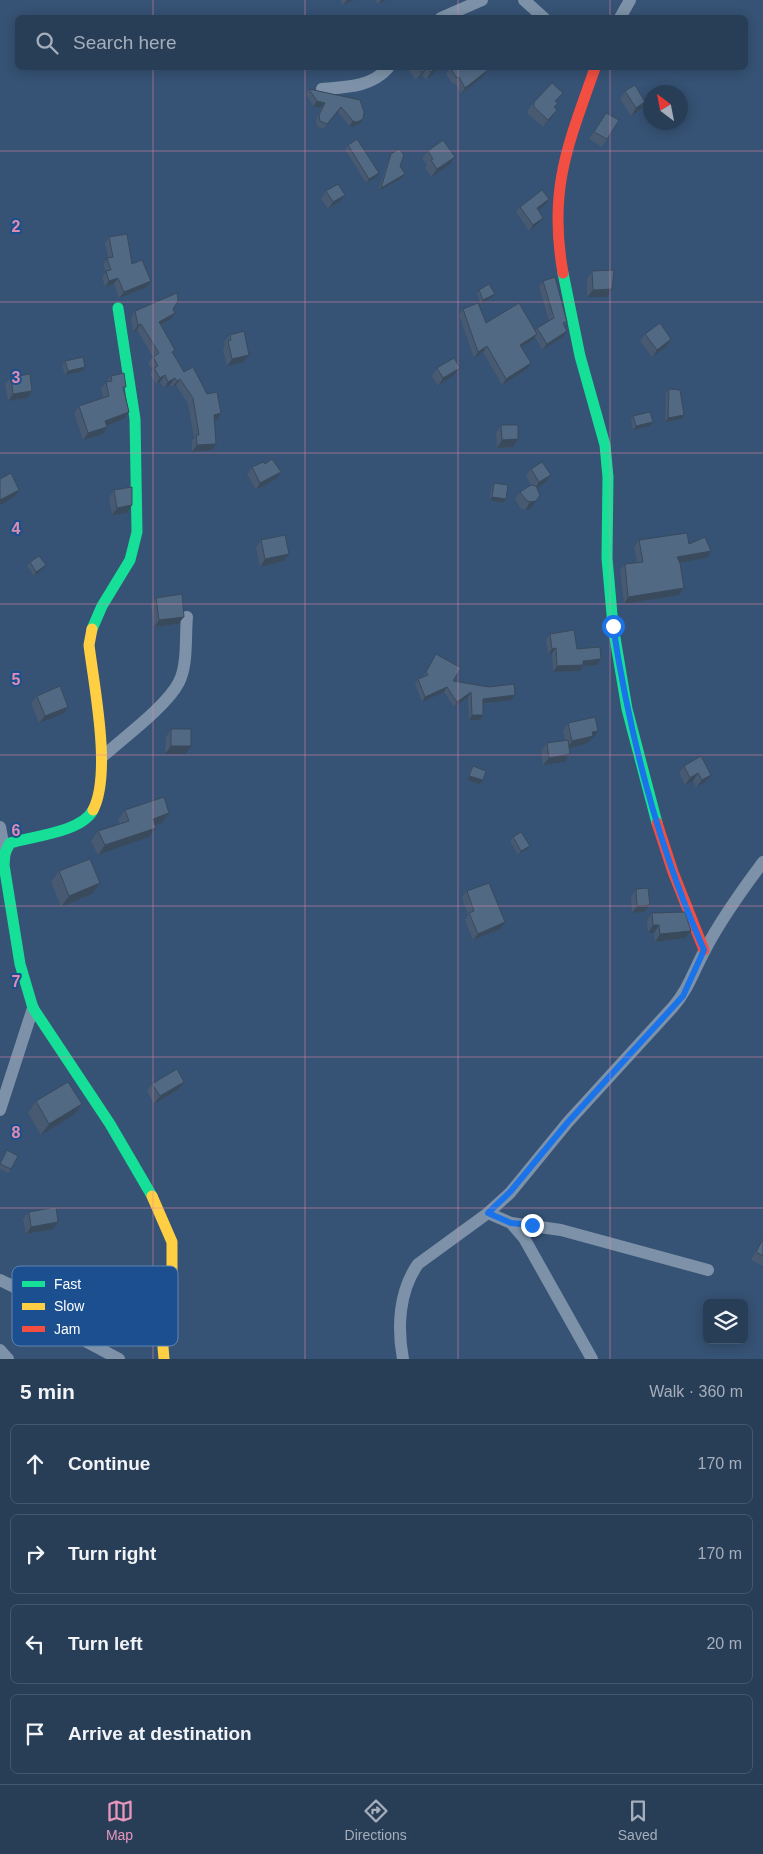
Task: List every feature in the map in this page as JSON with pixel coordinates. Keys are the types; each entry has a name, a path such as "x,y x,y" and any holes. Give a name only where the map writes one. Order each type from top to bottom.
{"street":[{"path":"448,15 482,0"},
{"path":"524,0 541,15"},
{"path":"622,15 630,0"},
{"path":"322,89 359,86 377,77 386,70"},
{"path":"594,70 560,174 556,218 560,252 580,358 603,435 607,458 606,536 613,626 622,684 656,820 672,871 704,950"},
{"path":"5,854 10,843 80,823 90,816 96,806 102,757 89,645 89,629 94,616 124,573 130,561 138,522 134,404 118,308"},
{"path":"102,757 170,695 180,681 184,662 187,617"},
{"path":"0,827 16,941 26,991 33,1008 110,1124 152,1196 168,1229 172,1242 172,1266"},
{"path":"403,1359 400,1342 401,1313 412,1274 428,1256 488,1213 510,1192 568,1122 683,996 704,950 738,896 763,862"},
{"path":"0,1110 33,1008"},
{"path":"488,1213 511,1223 561,1230 708,1270"},
{"path":"511,1223 524,1238 592,1359"},
{"path":"0,1281 12,1286"},
{"path":"95,1346 119,1359"},
{"path":"163,1346 164,1359"},
{"path":"0,1350 8,1359"}],"building":[{"path":"451,70 488,70 465,88 459,77 457,78"},
{"path":"552,83 563,93 555,101 558,103 554,107 557,110 548,120 534,107 534,102"},
{"path":"635,85 643,99 643,103 636,108 625,91"},
{"path":"309,89 360,100 364,112 363,119 357,122 353,121 341,107 327,124 320,121 319,115 325,103 317,101"},
{"path":"606,113 619,120 607,139 594,132"},
{"path":"357,139 379,173 369,179 348,145"},
{"path":"443,140 455,157 437,169 428,151"},
{"path":"399,149 404,155 400,166 405,174 381,188 391,154"},
{"path":"338,184 345,195 333,202 326,191"},
{"path":"542,190 549,199 537,208 543,218 533,225 520,207"},
{"path":"127,234 132,264 142,260 151,281 124,292 118,278 109,281 106,271 111,270 107,258 113,257 109,237"},
{"path":"614,270 612,289 593,290 592,271"},
{"path":"555,277 567,322 563,323 567,331 547,344 537,328 554,318 543,281"},
{"path":"489,284 495,294 483,300 479,290"},
{"path":"177,293 178,301 173,309 175,313 159,322 175,350 172,352 184,372 193,367 207,394 217,392 221,413 214,415 216,444 197,445 196,435 199,435 193,398 180,379 177,381 175,378 168,382 165,375 160,378 154,368 158,366 153,357 159,353 141,324 138,325 135,311"},
{"path":"478,303 486,323 519,303 537,334 520,345 531,363 506,379 487,346 478,352 463,309"},
{"path":"660,323 671,339 657,350 645,334"},
{"path":"244,331 249,355 232,359 228,341 231,340 230,335"},
{"path":"83,357 85,367 68,371 65,361"},
{"path":"454,358 460,368 443,378 437,368"},
{"path":"124,373 126,387 123,387 129,412 105,421 107,427 88,433 79,406 109,396 106,382 112,381 111,376"},
{"path":"30,374 32,391 13,394 11,377"},
{"path":"669,389 680,390 684,415 668,418"},
{"path":"650,412 653,422 636,426 633,416"},
{"path":"501,425 518,425 518,439 502,440"},
{"path":"272,459 281,472 260,483 252,467 263,462 265,464"},
{"path":"542,462 551,475 539,482 531,469"},
{"path":"11,473 19,490 0,500 0,479"},
{"path":"494,483 508,485 506,499 492,497"},
{"path":"531,485 536,486 540,495 536,501 530,502 520,492"},
{"path":"132,487 132,505 117,508 114,490"},
{"path":"687,533 689,544 705,537 711,551 677,557 680,563 684,588 628,597 625,564 643,562 639,540"},
{"path":"285,535 289,554 265,559 261,540"},
{"path":"39,556 46,565 36,572 30,562"},
{"path":"182,594 184,617 159,620 156,598"},
{"path":"574,630 577,649 600,647 601,659 583,661 583,665 557,666 556,648 552,649 550,634"},
{"path":"436,654 461,668 453,681 489,687 514,684 515,695 483,699 483,715 472,715 471,692 457,702 447,687 425,697 418,679 428,675 426,672"},
{"path":"60,686 68,707 45,716 37,696"},
{"path":"595,717 598,731 592,732 593,736 572,741 568,723"},
{"path":"171,729 191,729 191,746 171,746"},
{"path":"568,740 570,754 549,758 547,743"},
{"path":"701,756 711,775 702,780 698,773 690,778 684,766"},
{"path":"473,766 486,771 483,780 469,776"},
{"path":"164,797 169,813 153,819 156,828 105,845 98,831 129,821 125,810"},
{"path":"521,832 530,846 521,851 513,837"},
{"path":"90,859 100,883 69,896 59,871"},
{"path":"489,883 505,922 478,934 469,913 474,911 467,891"},
{"path":"648,888 650,905 637,906 636,889"},
{"path":"685,912 691,931 660,934 659,925 653,925 652,913"},
{"path":"177,1069 184,1082 160,1096 152,1084"},
{"path":"68,1082 82,1104 49,1124 36,1101"},
{"path":"7,1150 18,1156 11,1169 0,1164"},
{"path":"56,1207 58,1222 31,1227 29,1212"},
{"path":"763,1239 763,1256 756,1252"}],"traffic: fast":[{"path":"563,273 580,356 605,445 608,477 607,558 613,626 627,709 657,823"},
{"path":"92,629 102,606 130,560 137,532 135,419 118,308"},
{"path":"93,810 79,823 68,828 10,843 5,853 4,865 20,964 33,1008 110,1124 152,1196"}],"traffic: slow":[{"path":"92,629 89,645 100,729 101,753 101,775 93,810"},
{"path":"152,1196 172,1242 172,1266"},
{"path":"163,1346 164,1359"}],"traffic: jam":[{"path":"563,273 559,243 559,192 569,145 594,70"},
{"path":"657,823 673,872 704,950"}],"route":[{"path":"532,1225 511,1223 500,1216 488,1213 510,1192 568,1122 683,996 704,950 672,871 654,812 622,684 613,626"}]}
